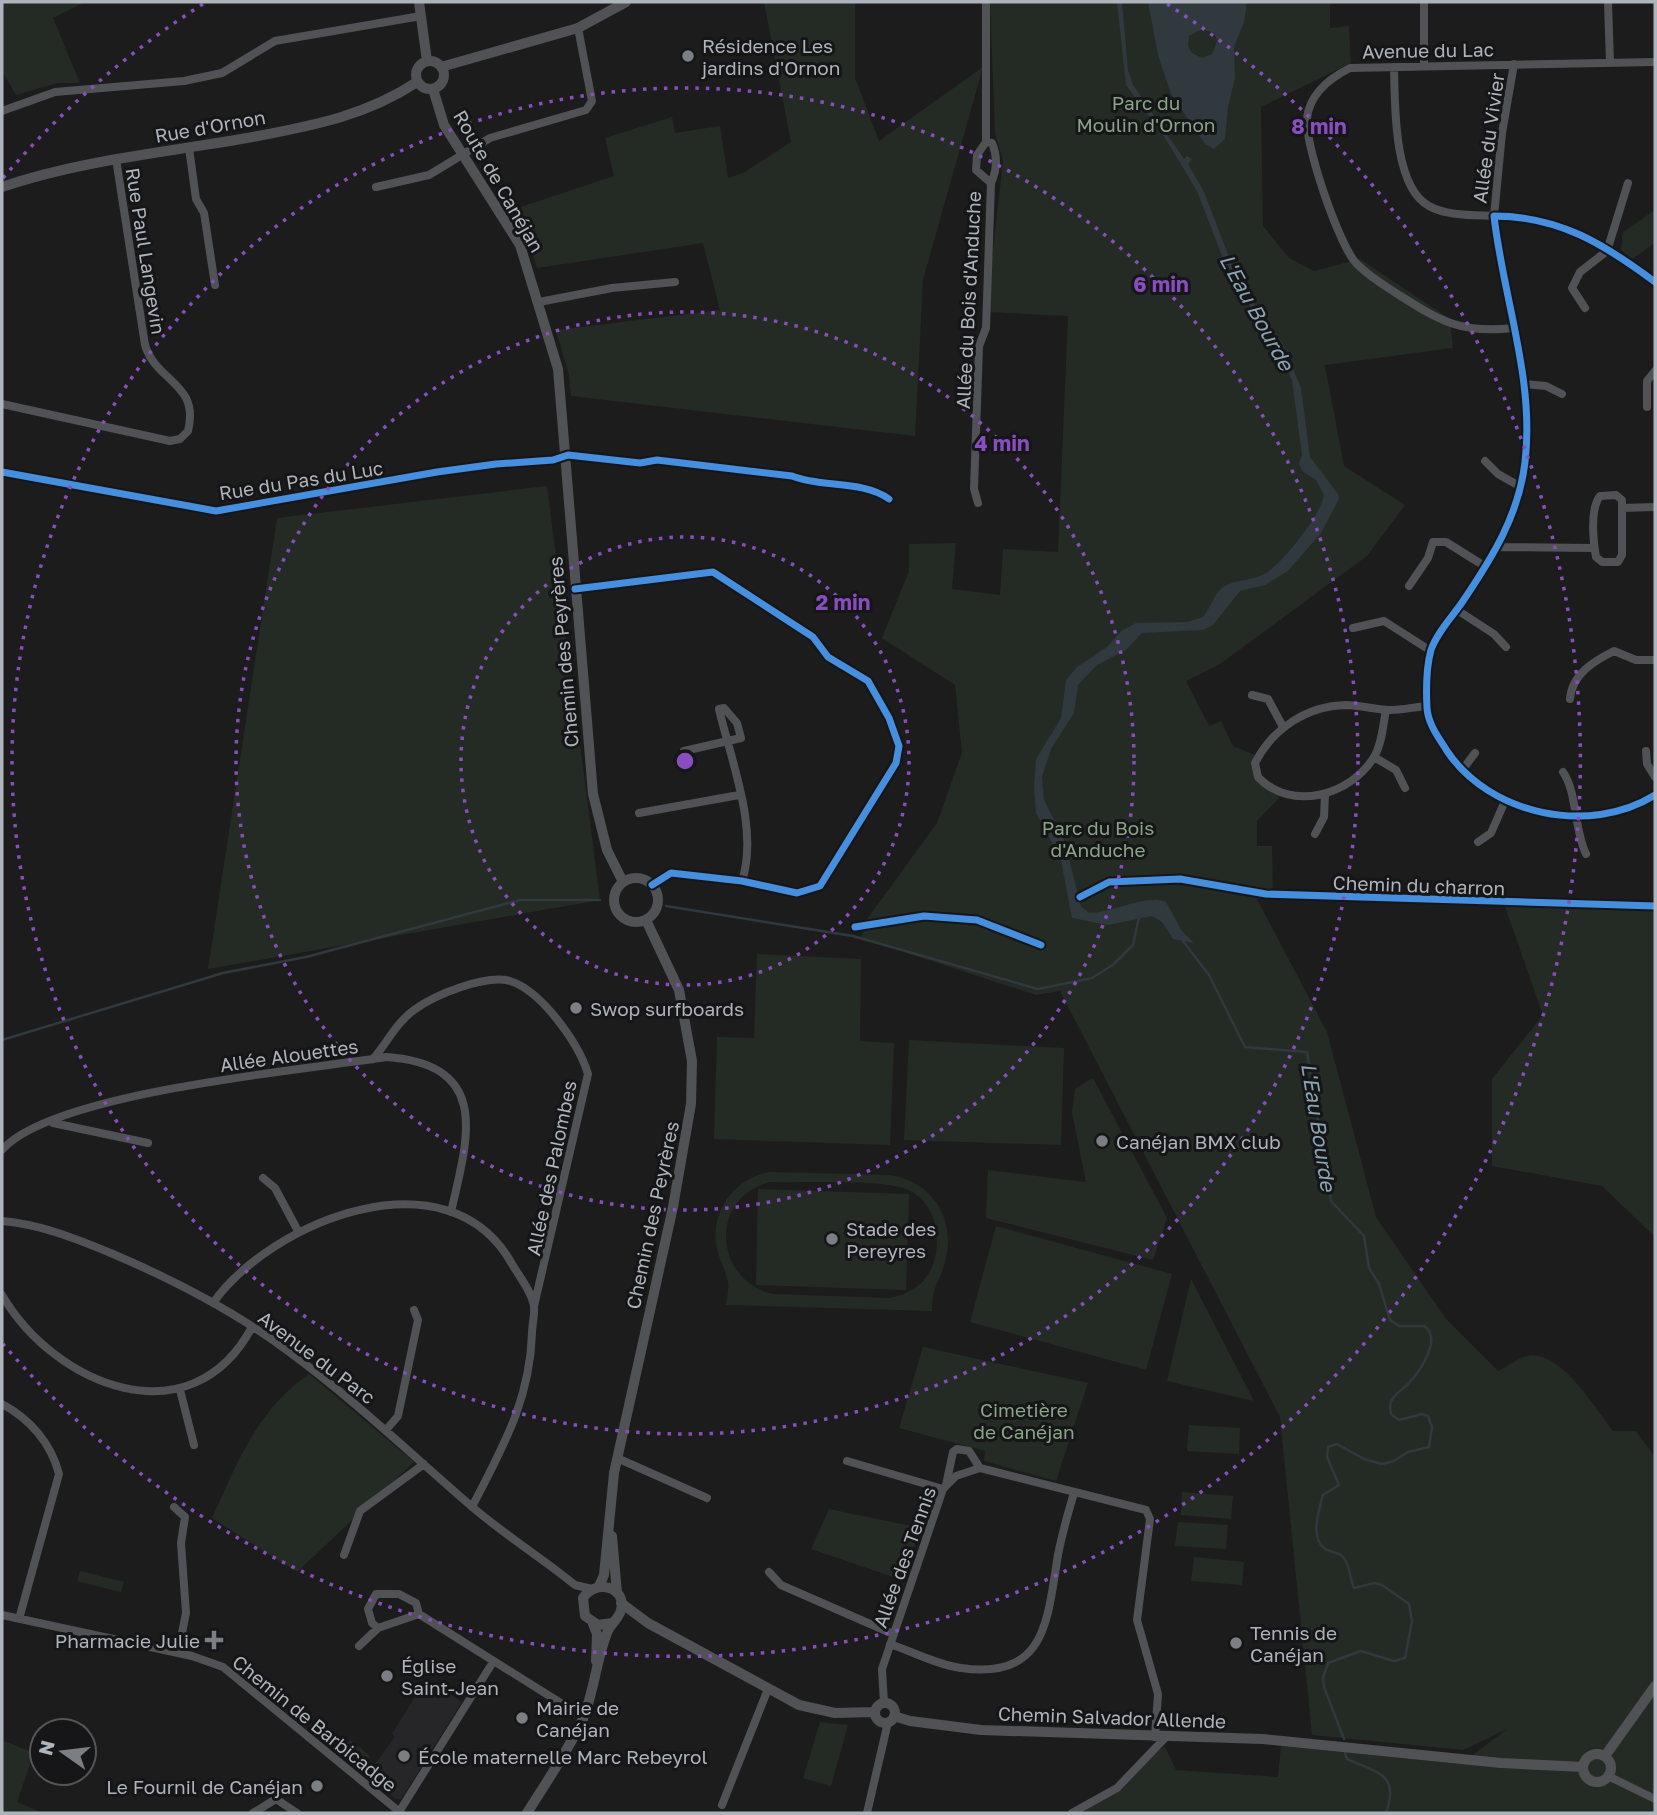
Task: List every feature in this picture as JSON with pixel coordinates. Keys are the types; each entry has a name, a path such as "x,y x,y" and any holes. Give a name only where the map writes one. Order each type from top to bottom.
{"street":[{"path":"419,2 428,61"},
{"path":"428,61 441,67 463,58 578,28 626,2"},
{"path":"986,2 986,142 976,155 976,170 990,183"},
{"path":"1424,2 1424,66"},
{"path":"1608,2 1610,64"},
{"path":"2,111 55,92 200,79 231,70 260,47 275,41 421,16"},
{"path":"376,187 429,175 490,138 586,110 592,101 578,28"},
{"path":"428,61 417,69 417,82 422,87 433,89 443,80 441,67"},
{"name":"Avenue du Lac","path":"1513,328 1466,329 1445,323 1363,270 1343,243 1310,147 1307,118 1310,108 1322,86 1350,68 1655,62"},
{"name":"Allée du Vivier","path":"1431,651 1498,547 1521,487 1527,438 1524,384 1494,216 1502,133 1514,64"},
{"path":"1394,67 1396,131 1413,190 1430,207 1494,216 1531,217 1570,228 1655,282"},
{"name":"Rue d'Ornon","path":"2,187 55,170 328,123 378,106 417,82"},
{"name":"Route de Canéjan","path":"433,89 436,106 461,155 520,245 558,369 564,456"},
{"name":"Allée du Bois d'Anduche","path":"978,503 975,489 979,359 986,328 990,183 996,154 992,143 986,142"},
{"path":"189,148 196,199 204,213 215,285"},
{"name":"Rue Paul Langevin","path":"2,404 170,441 180,439 188,431 190,405 187,395 150,358 145,345 116,159"},
{"path":"1585,308 1572,288 1580,272 1607,250 1628,183"},
{"path":"539,302 612,288 675,282"},
{"path":"1647,407 1647,381 1655,371"},
{"path":"1524,384 1546,386 1562,394"},
{"name":"Rue du Pas du Luc","path":"2,472 216,511 437,472 553,460 564,456 640,463 657,460 792,475 807,482 878,491 889,499"},
{"name":"Chemin des Peyrères","path":"564,456 593,794 604,841 623,882"},
{"path":"1485,461 1498,474 1521,487"},
{"path":"1616,495 1622,500 1622,555 1618,562 1602,562 1595,557 1594,548 1595,502 1600,496 1616,495"},
{"path":"1622,508 1655,506"},
{"path":"1409,586 1428,558 1433,542 1446,542 1486,567"},
{"path":"1498,547 1594,548"},
{"path":"575,589 713,572 813,637 828,657 873,686 899,746 898,758 820,886 797,893 742,881 671,873 652,885"},
{"path":"1457,610 1494,635 1506,647"},
{"path":"1353,628 1384,621 1431,651 1427,706 1432,726 1451,757 1506,801 1544,812 1575,815 1613,813 1655,796"},
{"path":"1570,699 1571,691 1589,663 1614,652 1636,660 1655,660"},
{"path":"1252,695 1268,699 1283,727"},
{"path":"1386,710 1374,757 1356,778 1325,795 1292,795 1268,786 1258,777 1255,763 1258,757 1283,727 1306,714 1336,706 1386,710 1427,706"},
{"path":"684,751 726,741 749,837 742,881"},
{"path":"1646,751 1647,764 1655,777"},
{"path":"1464,769 1475,753"},
{"path":"1374,757 1396,771 1405,788"},
{"path":"1563,772 1570,783 1580,841 1587,854"},
{"path":"1314,834 1324,817 1325,795"},
{"path":"639,813 739,796"},
{"path":"1478,842 1491,833 1506,801"},
{"path":"635,878 652,885 658,904 646,920 632,923 624,919 615,907 614,894 623,882 635,878"},
{"name":"Chemin des Peyrères","path":"595,1587 604,1575 617,1458 673,1207 691,1104 692,1061 679,990 646,920"},
{"name":"Allée des Palombes","path":"373,1059 399,1022 415,1008 459,988 498,980 518,985 568,1031 582,1053 588,1074 534,1306 527,1382 519,1413 472,1507"},
{"name":"Allée Alouettes","path":"2,1150 11,1139 51,1122 153,1092 373,1059 412,1059 437,1069 455,1085 466,1108 468,1136 451,1212"},
{"path":"51,1122 148,1143"},
{"path":"263,1178 275,1188 298,1231"},
{"path":"213,1303 223,1289 298,1231 339,1214 370,1206 412,1205 451,1212 491,1234 509,1258 534,1306"},
{"name":"Avenue du Parc","path":"2,1221 22,1223 98,1248 146,1268 252,1327 288,1351 386,1430 472,1507 575,1586 595,1587"},
{"path":"2,1295 11,1310 45,1347 94,1379 148,1392 180,1390 225,1365 241,1349 252,1327"},
{"path":"386,1430 398,1416 418,1320 414,1310"},
{"path":"180,1390 194,1445"},
{"path":"2,1404 22,1416 42,1437 53,1455 59,1474 19,1619"},
{"path":"847,1461 945,1487 953,1452 957,1449 969,1451 980,1468 1146,1510 1150,1520 1137,1620 1158,1694 1160,1737 1118,1788 1072,1813"},
{"path":"617,1458 707,1499"},
{"path":"344,1555 360,1511 424,1464"},
{"name":"Allée des Tennis","path":"884,1703 882,1669 945,1487 967,1470 980,1468"},
{"path":"769,1572 781,1585 891,1639 958,1668 989,1670 1018,1663 1038,1643 1051,1609 1058,1556 1074,1493"},
{"path":"174,1507 181,1511 186,1522 181,1543 186,1613 178,1653"},
{"name":"Chemin des Peyrères","path":"610,1521 619,1598"},
{"path":"575,1586 585,1616 593,1624 597,1634 596,1669"},
{"path":"582,1604 595,1587 619,1598 649,1623 799,1705 825,1712 863,1715 875,1712 884,1703 891,1705 891,1719 867,1813"},
{"path":"378,1628 372,1623 368,1609 376,1594 399,1594 416,1603 419,1614 583,1717"},
{"path":"527,1813 583,1717 596,1669 614,1622 619,1598"},
{"path":"359,1646 378,1628 419,1614"},
{"name":"Chemin de Barbicadge","path":"2,1615 210,1661 237,1676 398,1810"},
{"path":"593,1624 649,1623"},
{"path":"386,1813 398,1810 493,1662"},
{"path":"1605,1756 1655,1686"},
{"path":"722,1805 768,1689"},
{"path":"875,1712 879,1721 891,1719"},
{"name":"Chemin Salvador Allende","path":"891,1719 981,1730 1247,1738 1501,1763 1583,1767"},
{"path":"1593,1754 1605,1756 1611,1765 1608,1776 1601,1781 1592,1781 1586,1776 1583,1767 1586,1759 1593,1754"},
{"path":"726,1766 735,1769"},
{"path":"1608,1776 1655,1798"},
{"path":"253,1813 276,1799 297,1813"}],"shaded area":[{"name":"École maternelle Marc Rebeyrol","path":"426,1679 462,1702 401,1799 396,1799 366,1776 395,1737 392,1734"}],"green space":[{"path":"2,2 85,2 53,18 80,83 57,83 16,95 2,71"},
{"path":"764,2 855,2 855,78 879,141 983,67 923,280 915,436 571,396 569,375 556,330 720,310 703,243 537,268 531,250 506,212 614,176 605,138 672,117 675,133 720,126 728,178 743,173 791,142"},
{"name":"Parc du Bois d'Anduche","path":"990,2 1330,2 1330,28 1349,26 1351,63 1261,107 1263,226 1289,258 1314,271 1360,259 1450,319 1453,348 1325,365 1344,466 1405,505 1367,556 1220,664 1186,681 1209,726 1221,721 1233,746 1255,755 1255,770 1280,791 1279,798 1257,821 1257,846 1272,846 1273,899 1257,899 1327,1032 1376,1217 1446,1319 1498,1371 1527,1356 1539,1356 1552,1361 1576,1382 1613,1431 1636,1431 1655,1457 1655,1813 1072,1813 1117,1788 1153,1752 1165,1747 1176,1770 1278,1777 1281,1746 1461,1764 1507,1729 1463,1750 1312,1735 1280,1417 1060,991 1036,995 861,938 867,919 937,823 962,753 955,685 882,638 909,571 909,544 956,543 952,589 1000,595 1003,549 1058,552 1068,316 986,312 1003,161 995,133"},
{"path":"1655,210 1655,243 1632,259 1621,250 1623,232"},
{"path":"547,486 600,900 208,969 277,518"},
{"path":"1504,904 1655,906 1655,1237 1602,1186 1492,1166 1492,1079 1543,1015"},
{"path":"757,954 861,959 860,1041 894,1043 890,1145 714,1139 717,1037 754,1038"},
{"path":"909,1040 1064,1048 1061,1145 904,1140"},
{"name":"Canéjan BMX club","path":"1093,1078 1167,1218 1153,1260 986,1218 988,1170 1086,1182 1072,1112 1075,1089"},
{"path":"770,1172 890,1175 919,1186 939,1207 948,1234 948,1249 934,1291 932,1311 726,1305 728,1281 716,1242 718,1217 737,1187 758,1175","holes":["770,1182 879,1184 906,1189 915,1194 929,1208 936,1227 937,1248 929,1274 913,1289 890,1298 773,1294 753,1286 739,1273 730,1256 726,1238 728,1220 736,1204 750,1191"]},
{"name":"Stade des Pereyres","path":"758,1189 909,1194 906,1290 756,1285"},
{"path":"996,1226 1172,1274 1146,1370 970,1322"},
{"path":"1191,1279 1254,1401 1167,1381"},
{"name":"Cimetière de Canéjan","path":"923,1347 1088,1383 1056,1481 984,1461 985,1451 899,1428"},
{"path":"309,1374 414,1462 297,1572 212,1518 240,1458 262,1421 275,1404"},
{"path":"1189,1425 1240,1428 1239,1454 1187,1451"},
{"path":"1182,1492 1233,1496 1231,1519 1181,1515"},
{"path":"829,1509 921,1528 902,1580 811,1549"},
{"path":"1178,1522 1228,1525 1226,1549 1175,1546"},
{"path":"1194,1557 1244,1562 1242,1585 1191,1581"},
{"path":"80,1571 124,1582 121,1592 77,1581"},
{"path":"820,1722 848,1725 831,1786 803,1778"},
{"path":"2,1740 28,1751 28,1770 17,1802 43,1813 2,1813"},
{"path":"350,1740 370,1756 362,1766 341,1750"}],"water":[{"path":"1117,2 1122,2 1128,70 1133,85 1184,159 1187,156 1192,159 1188,164 1204,192 1239,283 1283,344 1301,388 1310,457 1339,499 1321,533 1288,571 1265,585 1240,591 1213,625 1203,630 1142,633 1126,650 1097,665 1078,685 1074,713 1051,749 1042,777 1044,800 1064,840 1081,906 1089,913 1148,900 1166,902 1182,931 1194,943 1173,939 1162,922 1152,916 1108,925 1072,918 1061,860 1036,813 1036,759 1061,718 1066,680 1077,667 1107,647 1121,631 1136,623 1187,622 1203,617 1221,589 1261,576 1282,560 1309,525 1324,495 1316,480 1302,471 1299,463 1302,455 1292,380 1268,331 1231,279 1197,191 1165,138 1126,85"},
{"path":"1148,2 1247,2 1244,22 1234,47 1235,78 1228,107 1225,139 1214,149 1205,144 1171,94 1158,55","holes":["1202,29 1214,33 1217,41 1212,54 1202,58 1192,53 1188,46 1189,36"]}],"waterway":[{"path":"2,1040 223,973 306,957 520,900 600,900"},
{"path":"666,906 853,936 1038,989 1092,978 1114,964 1133,945 1139,917 1136,917"},
{"name":"L'Eau Bourde","path":"1183,941 1209,975 1245,1047 1307,1052 1331,1201 1364,1236 1369,1268 1379,1284 1390,1320 1399,1326 1424,1326 1431,1338 1431,1346 1424,1363 1395,1396 1390,1406 1391,1414 1399,1420 1422,1414 1428,1416 1432,1427 1429,1447 1408,1452 1394,1461 1382,1464 1364,1459 1337,1444 1328,1447 1327,1457 1339,1485 1323,1495 1319,1508 1317,1537 1326,1550 1343,1557 1354,1588 1375,1583 1382,1585 1409,1604 1412,1621 1405,1658 1394,1661 1361,1651 1328,1663 1323,1678 1324,1687 1344,1739"},
{"name":"L'Eau Bourde","path":"1345,1753 1347,1759 1377,1772 1388,1782 1390,1800 1386,1813"}],"cycle path":[{"path":"1655,282 1599,244 1580,235 1539,221 1494,216 1526,400 1525,462 1517,500 1503,535 1474,585 1434,643 1428,664 1426,693 1429,720 1447,751 1466,773 1488,791 1514,804 1542,812 1572,816 1629,808 1655,795"},
{"path":"2,472 216,511 437,472 553,460 568,455 640,463 657,460 792,476 867,489 889,499"},
{"path":"575,589 713,572 813,637 828,657 868,681 889,718 899,746 896,763 820,886 797,893 742,881 671,873 652,885"},
{"name":"Chemin du charron","path":"1080,897 1109,882 1180,879 1266,894 1655,906"},
{"path":"855,927 924,916 977,920 1041,945"}],"place":[{"name":"Résidence Les jardins d'Ornon","path":"688,56"},
{"name":"Swop surfboards","path":"576,1008"},
{"name":"Canéjan BMX club","path":"1102,1141"},
{"name":"Stade des Pereyres","path":"832,1239"},
{"name":"Pharmacie Julie","path":"214,1640"},
{"name":"Tennis de Canéjan","path":"1236,1643"},
{"name":"Église Saint-Jean","path":"387,1676"},
{"name":"Mairie de Canéjan","path":"522,1718"},
{"name":"École maternelle Marc Rebeyrol","path":"404,1756"},
{"name":"Le Fournil de Canéjan","path":"317,1786"}],"park label":[{"name":"Parc du Moulin d'Ornon","path":"1146,113"}]}
